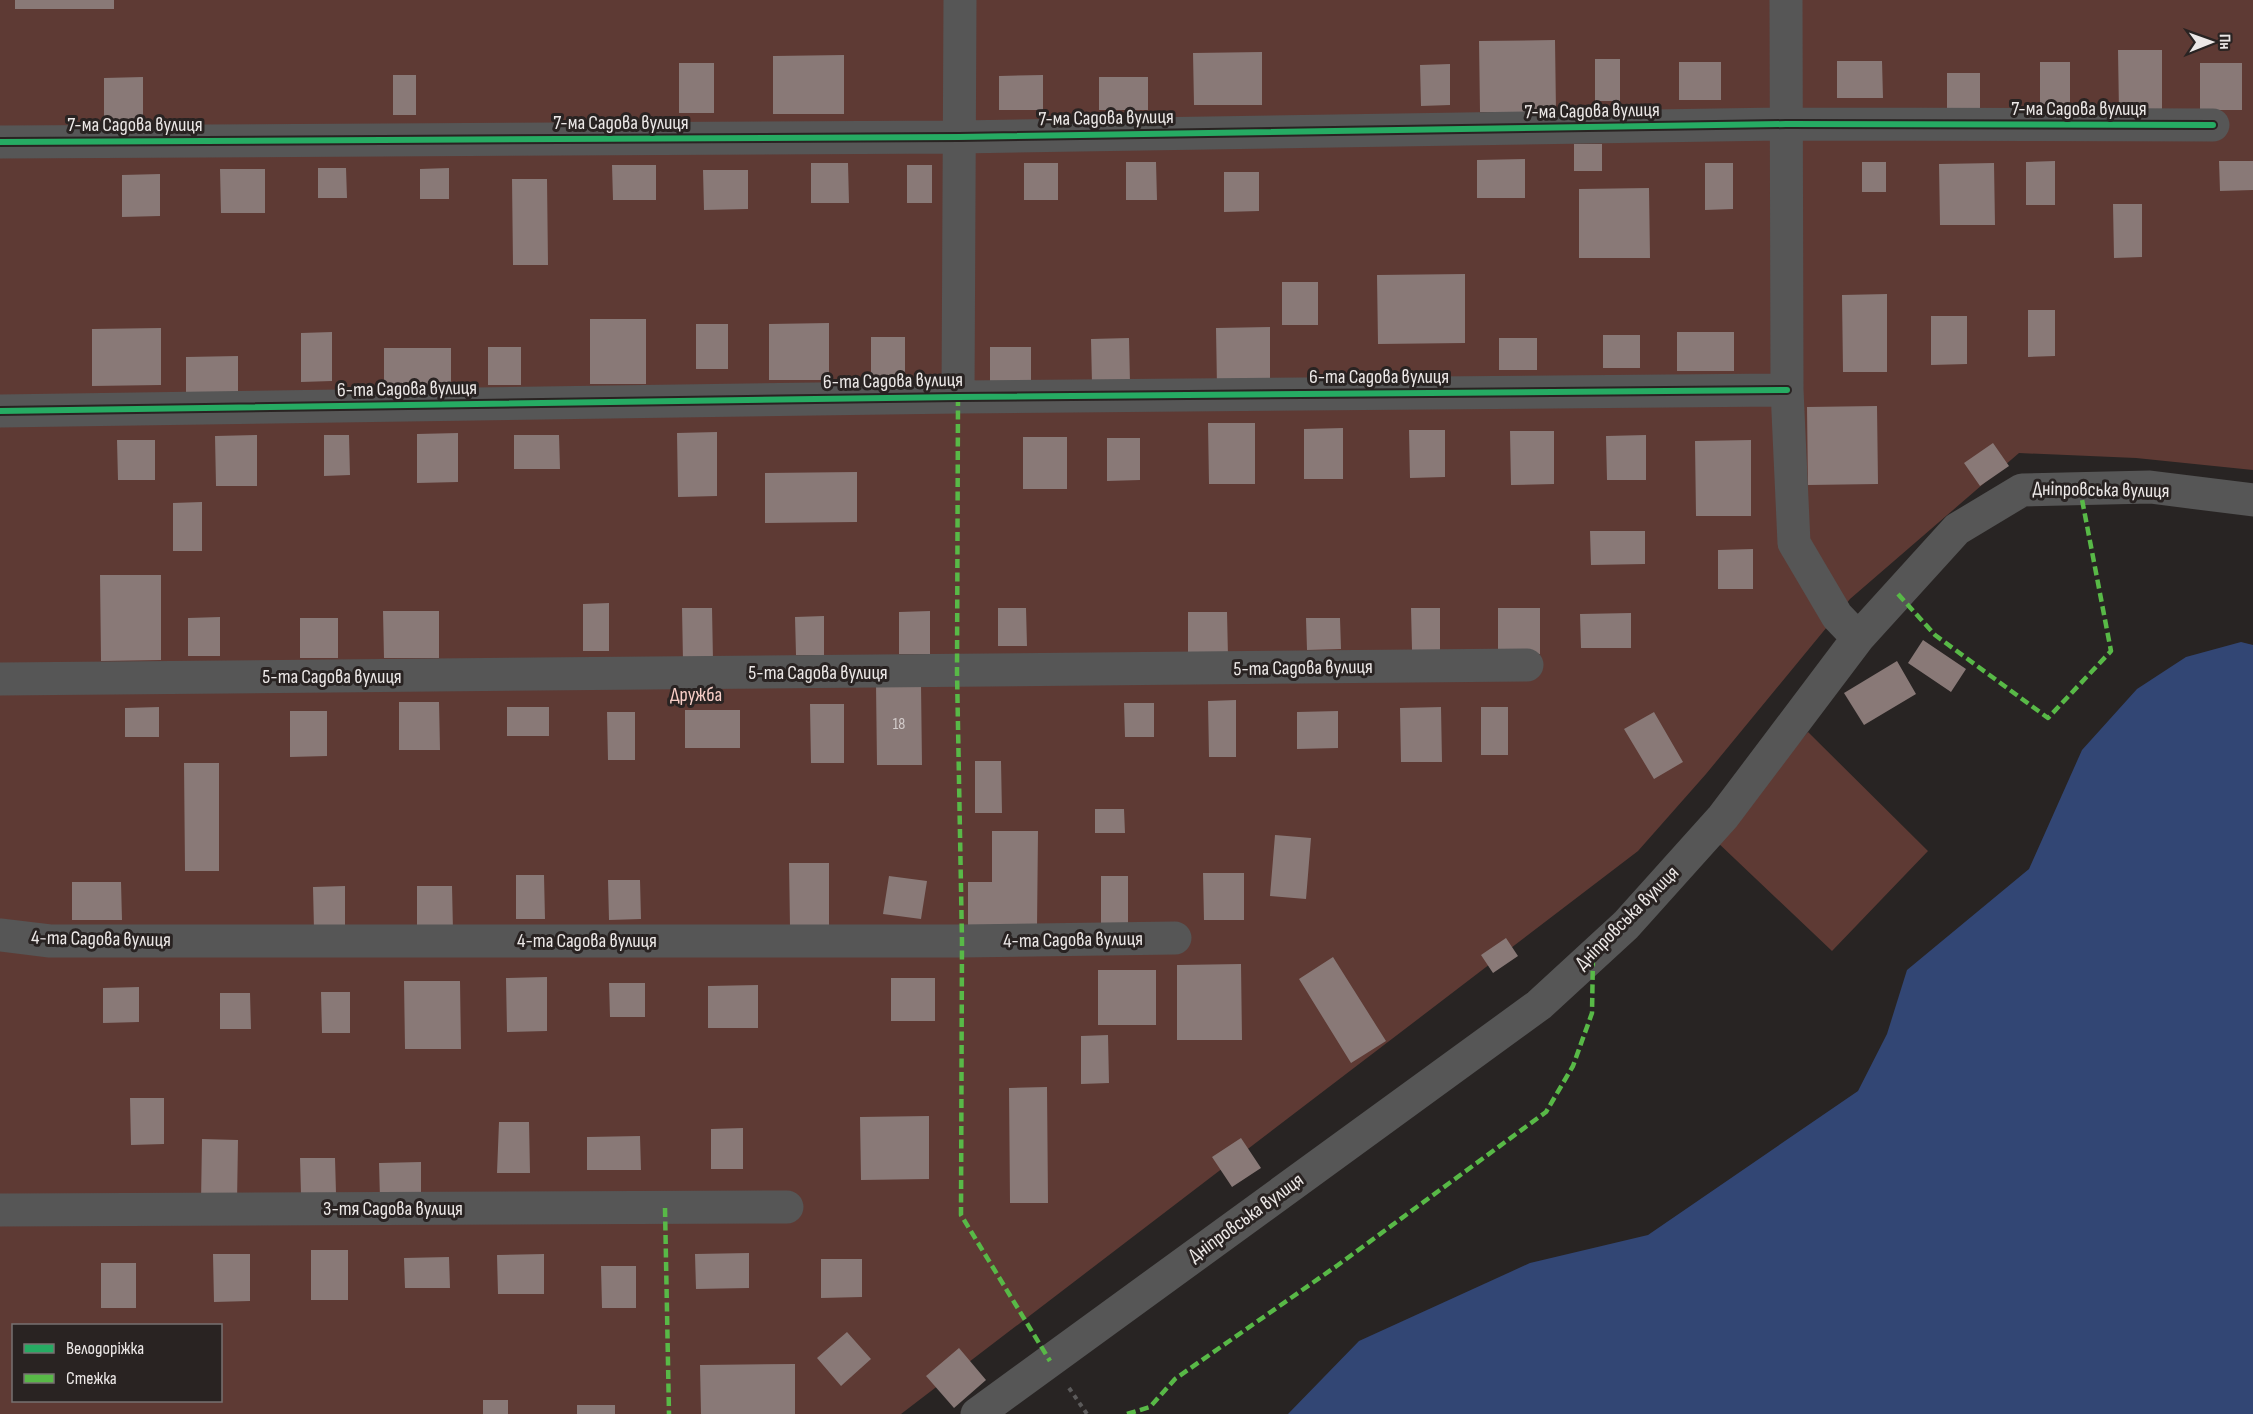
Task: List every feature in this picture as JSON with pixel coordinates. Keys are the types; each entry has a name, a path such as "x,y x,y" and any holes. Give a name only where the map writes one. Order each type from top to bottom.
{"street":[{"path":"958,397 960,0"},
{"path":"1786,0 1787,390 1794,543 1837,616 1858,638"},
{"name":"7-ма Садова вулиця","path":"0,142 958,137 1786,124 2213,125"},
{"name":"6-та Садова вулиця","path":"0,411 958,397 1787,390"},
{"name":"Дніпровська вулиця","path":"977,1414 1539,1005 1626,925 1723,817 1858,638 1957,529 2022,490 2150,488 2253,501"},
{"name":"5-та Садова вулиця","path":"0,680 1527,664"},
{"name":"4-та Садова вулиця","path":"0,934 50,941 962,941 1175,938"},
{"name":"3-тя Садова вулиця","path":"0,1210 787,1207"}],"green space":[{"name":"Дружба","path":"0,0 2253,0 2253,470 2136,458 2019,453 1850,599 1706,774 1638,851 901,1414 0,1414"},
{"path":"1808,732 1928,851 1832,951 1715,840"}],"water":[{"path":"2241,642 2253,645 2253,1414 1288,1414 1359,1341 1530,1263 1648,1235 1858,1091 1887,1034 1907,970 2029,869 2082,750 2137,689 2186,657"}],"building":[{"path":"15,0 114,0 114,9 15,9"},
{"path":"1555,40 1556,112 1480,112 1479,41"},
{"path":"2118,50 2162,50 2162,112 2119,112"},
{"path":"1262,52 1262,105 1194,105 1193,53"},
{"path":"844,55 844,114 773,114 773,56"},
{"path":"1595,59 1620,59 1620,101 1595,101"},
{"path":"1837,61 1882,61 1883,98 1837,98"},
{"path":"1679,62 1721,62 1721,100 1679,100"},
{"path":"2040,62 2070,62 2070,104 2040,104"},
{"path":"679,63 714,63 714,113 679,113"},
{"path":"2200,63 2242,63 2242,110 2200,110"},
{"path":"1450,64 1450,105 1421,106 1420,65"},
{"path":"1947,73 1980,73 1980,110 1947,110"},
{"path":"393,75 416,75 416,115 393,115"},
{"path":"1043,75 1043,110 999,110 999,76"},
{"path":"143,77 143,125 104,125 104,78"},
{"path":"1099,77 1148,77 1148,110 1099,110"},
{"path":"1574,144 1602,144 1602,171 1574,171"},
{"path":"1525,159 1525,198 1477,198 1477,160"},
{"path":"2055,161 2055,205 2026,205 2026,162"},
{"path":"2219,161 2253,161 2253,190 2220,191"},
{"path":"1126,162 1156,162 1157,200 1126,200"},
{"path":"1862,162 1886,162 1886,192 1862,192"},
{"path":"811,163 848,163 849,203 811,203"},
{"path":"1024,163 1058,163 1058,200 1024,200"},
{"path":"1705,163 1733,163 1733,209 1705,210"},
{"path":"1994,163 1995,225 1940,225 1939,164"},
{"path":"612,165 656,165 656,200 613,200"},
{"path":"907,165 932,165 932,203 907,203"},
{"path":"318,168 346,168 347,198 318,198"},
{"path":"449,168 449,199 420,199 420,169"},
{"path":"220,169 265,169 265,213 221,213"},
{"path":"703,170 748,170 748,209 704,210"},
{"path":"1224,172 1259,172 1259,211 1224,212"},
{"path":"160,174 160,216 122,217 122,175"},
{"path":"512,179 547,179 548,265 513,265"},
{"path":"1649,188 1650,258 1579,258 1579,189"},
{"path":"2113,204 2142,204 2142,257 2114,258"},
{"path":"1465,274 1465,343 1378,344 1377,275"},
{"path":"1282,282 1318,282 1318,325 1282,325"},
{"path":"1887,294 1887,372 1843,372 1842,295"},
{"path":"2028,310 2055,310 2055,356 2028,357"},
{"path":"1931,316 1967,316 1967,364 1931,365"},
{"path":"590,319 646,319 646,384 590,384"},
{"path":"829,323 829,380 769,380 769,324"},
{"path":"696,324 728,324 728,369 696,369"},
{"path":"1270,327 1270,388 1217,388 1216,328"},
{"path":"161,328 161,385 92,386 92,329"},
{"path":"332,332 332,381 301,382 301,333"},
{"path":"1677,332 1734,332 1734,371 1677,371"},
{"path":"1603,335 1640,335 1640,368 1603,368"},
{"path":"871,337 905,337 905,380 871,381"},
{"path":"1129,338 1130,383 1092,384 1091,339"},
{"path":"1499,338 1537,338 1537,370 1499,370"},
{"path":"488,347 521,347 521,385 488,385"},
{"path":"990,347 1031,347 1031,381 990,381"},
{"path":"384,348 451,348 451,389 384,390"},
{"path":"238,356 238,392 186,392 186,357"},
{"path":"1877,406 1878,484 1808,485 1807,407"},
{"path":"1208,423 1255,423 1255,484 1209,484"},
{"path":"1343,428 1343,479 1304,479 1304,429"},
{"path":"1409,430 1445,430 1445,477 1410,478"},
{"path":"1510,431 1554,431 1554,484 1511,485"},
{"path":"717,432 717,496 678,497 677,433"},
{"path":"458,433 458,482 417,483 417,434"},
{"path":"257,435 257,486 216,486 215,436"},
{"path":"324,435 349,435 350,475 324,476"},
{"path":"514,435 559,435 560,469 514,469"},
{"path":"1646,435 1646,480 1607,480 1606,436"},
{"path":"1023,437 1067,437 1067,489 1023,489"},
{"path":"1107,438 1140,438 1140,480 1107,481"},
{"path":"117,440 155,440 155,480 118,480"},
{"path":"1751,440 1751,516 1696,516 1695,441"},
{"path":"1993,443 2009,466 1980,486 1964,463"},
{"path":"857,472 857,522 765,523 765,473"},
{"path":"202,502 202,551 173,551 173,503"},
{"path":"1590,531 1645,531 1645,564 1591,565"},
{"path":"1753,549 1753,589 1718,589 1718,550"},
{"path":"100,575 161,575 161,660 101,661"},
{"path":"609,603 609,651 583,651 583,604"},
{"path":"682,608 712,608 713,661 683,662"},
{"path":"998,608 1026,608 1027,646 998,646"},
{"path":"1411,608 1440,608 1440,650 1412,650"},
{"path":"1498,608 1540,608 1540,654 1498,654"},
{"path":"383,611 439,611 439,658 384,658"},
{"path":"930,611 930,654 899,654 899,612"},
{"path":"1188,612 1227,612 1228,657 1188,657"},
{"path":"1631,613 1631,648 1581,648 1580,614"},
{"path":"824,616 824,655 796,655 795,617"},
{"path":"220,617 220,656 188,656 188,618"},
{"path":"300,618 338,618 338,658 300,658"},
{"path":"1306,618 1340,618 1341,649 1307,650"},
{"path":"1923,640 1966,669 1951,692 1908,663"},
{"path":"1897,661 1916,694 1864,725 1844,693"},
{"path":"876,684 921,684 922,765 877,765"},
{"path":"1236,700 1236,757 1209,757 1208,701"},
{"path":"399,702 439,702 440,750 399,750"},
{"path":"1124,703 1154,703 1154,737 1125,737"},
{"path":"810,704 844,704 844,763 811,763"},
{"path":"159,707 159,737 125,737 125,708"},
{"path":"507,707 549,707 549,736 507,736"},
{"path":"1441,707 1442,762 1401,762 1400,708"},
{"path":"1481,707 1508,707 1508,755 1481,755"},
{"path":"685,710 740,710 740,748 685,748"},
{"path":"290,711 327,711 327,756 290,757"},
{"path":"1338,711 1338,748 1297,749 1297,712"},
{"path":"607,712 635,712 635,760 608,760"},
{"path":"1654,712 1683,762 1654,779 1624,729"},
{"path":"975,761 1001,761 1002,813 975,813"},
{"path":"184,763 219,763 219,871 185,871"},
{"path":"1095,809 1124,809 1125,833 1095,833"},
{"path":"992,831 1038,831 1037,928 968,928 968,882 992,882"},
{"path":"1275,835 1311,838 1306,899 1270,896"},
{"path":"789,863 829,863 829,926 790,927"},
{"path":"1203,873 1244,873 1244,920 1204,920"},
{"path":"516,875 544,875 545,919 516,919"},
{"path":"889,876 927,881 921,919 883,914"},
{"path":"1101,876 1128,876 1128,928 1101,928"},
{"path":"608,880 640,880 641,919 609,920"},
{"path":"72,882 121,882 122,920 72,920"},
{"path":"345,886 345,930 314,930 313,887"},
{"path":"417,886 452,886 453,931 417,931"},
{"path":"1506,938 1518,956 1493,973 1481,955"},
{"path":"1333,957 1386,1041 1351,1063 1299,979"},
{"path":"1241,964 1242,1040 1177,1040 1177,965"},
{"path":"1098,970 1156,970 1156,1025 1098,1025"},
{"path":"547,977 547,1031 507,1032 506,978"},
{"path":"891,978 935,978 935,1021 891,1021"},
{"path":"404,981 460,981 461,1049 405,1049"},
{"path":"609,983 645,983 645,1017 610,1017"},
{"path":"758,985 758,1028 708,1028 708,986"},
{"path":"139,987 139,1022 103,1023 103,988"},
{"path":"321,992 350,992 350,1033 322,1033"},
{"path":"220,993 250,993 251,1029 220,1029"},
{"path":"1108,1035 1109,1083 1081,1084 1081,1036"},
{"path":"1047,1087 1048,1203 1010,1203 1009,1088"},
{"path":"130,1098 164,1098 164,1144 131,1145"},
{"path":"929,1116 929,1179 861,1180 860,1117"},
{"path":"499,1122 529,1122 530,1173 497,1173"},
{"path":"743,1128 743,1169 711,1169 711,1129"},
{"path":"640,1136 641,1170 587,1170 587,1137"},
{"path":"1241,1138 1261,1168 1232,1187 1212,1157"},
{"path":"202,1139 238,1140 237,1203 201,1203"},
{"path":"300,1158 335,1158 336,1193 301,1194"},
{"path":"421,1162 421,1199 380,1199 379,1163"},
{"path":"311,1250 348,1250 348,1300 311,1300"},
{"path":"749,1253 749,1288 696,1289 695,1254"},
{"path":"213,1254 250,1254 250,1301 214,1302"},
{"path":"544,1254 544,1294 498,1294 497,1255"},
{"path":"449,1257 450,1288 405,1288 404,1258"},
{"path":"821,1259 862,1259 862,1297 821,1298"},
{"path":"101,1263 136,1263 136,1308 101,1308"},
{"path":"601,1266 636,1266 636,1308 602,1308"},
{"path":"847,1332 871,1359 841,1386 817,1358"},
{"path":"959,1348 986,1380 954,1408 926,1376"},
{"path":"795,1364 795,1414 701,1414 700,1365"},
{"path":"483,1400 508,1400 508,1414 483,1414"},
{"path":"577,1405 615,1405 615,1414 577,1414"}],"marked path":[{"path":"958,397 957,672 962,941 961,1215 1050,1361"},
{"path":"1898,594 1935,635 2048,718 2111,651 2080,489"},
{"path":"1127,1414 1150,1407 1175,1379 1338,1265 1546,1112 1573,1066 1592,1013 1593,955"},
{"path":"665,1208 669,1414"}],"cycle path":[{"path":"0,142 959,137 1786,124 2213,125"},
{"path":"0,411 958,397 1787,390"}]}
